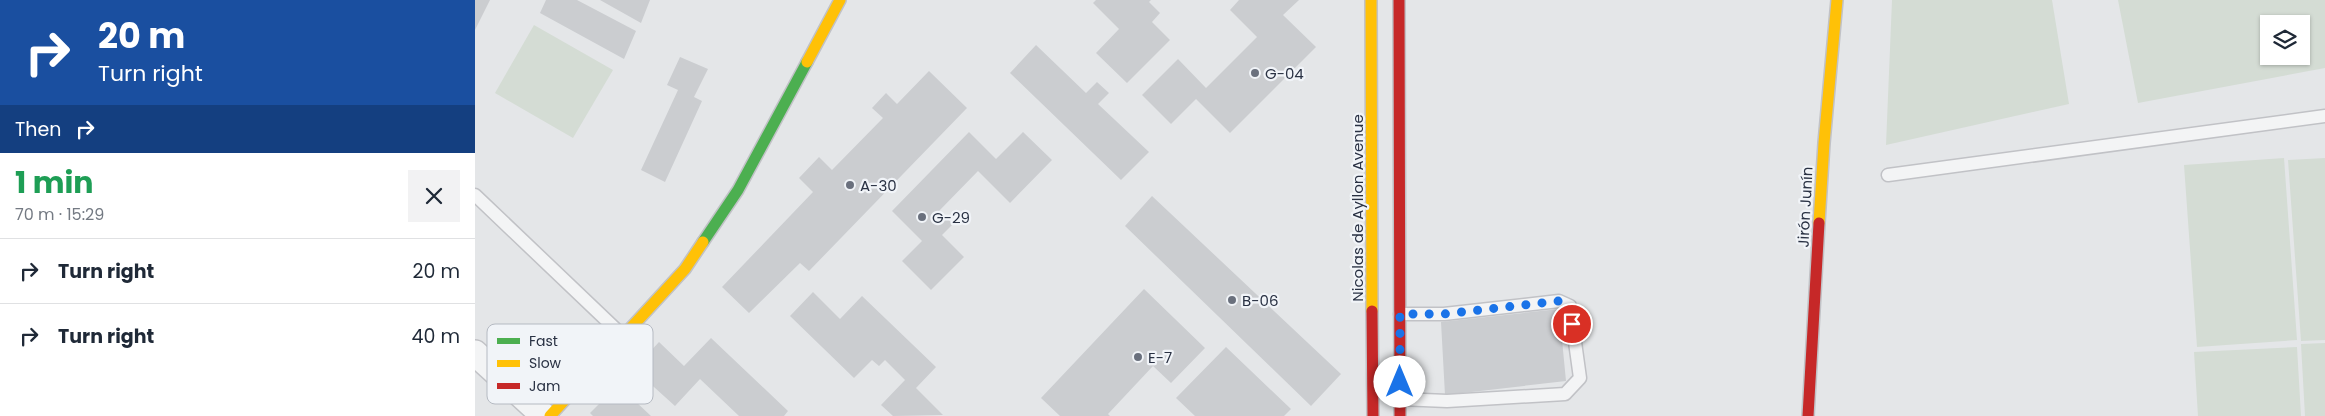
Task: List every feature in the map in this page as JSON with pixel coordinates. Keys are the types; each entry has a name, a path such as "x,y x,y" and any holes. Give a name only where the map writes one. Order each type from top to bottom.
{"street":[{"path":"636,324 685,269 738,190 840,0"},
{"name":"Nicolas de Ayllon Avenue","path":"1371,0 1373,416"},
{"path":"1399,0 1400,416"},
{"name":"Jirón Junín","path":"1808,416 1824,143 1837,0"},
{"path":"475,353 487,364"},
{"path":"531,404 544,416"},
{"path":"550,416 561,404"}],"lane":[{"path":"1888,175 2325,116"},
{"path":"475,195 610,324"},
{"path":"1400,314 1444,314 1559,301 1570,306 1579,378 1565,394 1447,401 1400,399"}],"shaded area":[{"path":"1892,0 2052,0 2069,104 1886,145"},
{"path":"2118,0 2325,0 2325,68 2138,103"},
{"path":"534,25 613,70 573,138 495,93"},
{"path":"2284,158 2297,340 2197,347 2184,165"},
{"path":"2325,158 2325,340 2301,341 2288,160"},
{"path":"2325,343 2325,416 2305,416 2301,344"},
{"path":"2297,347 2301,416 2198,416 2194,352"}],"building":[{"path":"475,0 490,0 475,30"},
{"path":"546,0 577,0 636,31 624,59 540,13"},
{"path":"600,0 650,0 641,23"},
{"path":"1096,0 1151,0 1149,2 1160,13 1152,22 1170,40 1127,83 1096,53 1119,29 1093,3"},
{"name":"G-04","path":"1239,0 1299,0 1283,15 1316,47 1230,133 1196,99 1171,124 1142,95 1178,59 1206,88 1257,37 1230,10"},
{"path":"1036,45 1086,93 1097,82 1109,93 1098,104 1149,152 1121,180 1010,73"},
{"path":"680,57 708,69 694,97 702,101 665,182 641,170 678,90 667,85"},
{"name":"A-30","path":"929,71 967,108 809,271 800,263 749,313 722,287 813,192 799,178 819,157 832,170 883,118 872,108 886,93 897,104"},
{"name":"G-29","path":"969,132 996,159 1023,132 1052,160 1010,203 978,171 939,211 953,224 942,235 964,257 931,290 902,261 922,241 892,211"},
{"name":"B-06","path":"1152,196 1341,374 1311,406 1125,226"},
{"name":"E-7","path":"1144,289 1205,348 1171,383 1153,366 1108,414 1110,416 1060,416 1041,398"},
{"path":"813,292 840,319 862,296 936,367 916,388 943,415 893,416 881,405 905,380 885,360 879,366 872,360 854,378 790,316"},
{"path":"1559,309 1566,381 1445,395 1441,322"},
{"path":"711,338 788,411 784,416 739,416 700,379 675,406 653,386 653,348 659,342 684,366"},
{"path":"1226,347 1291,409 1284,416 1195,416 1176,398"},
{"path":"599,404 638,404 651,416 593,416 590,413"}],"traffic: fast":[{"path":"703,242 738,190 807,62"}],"traffic: slow":[{"path":"807,62 840,0"},
{"path":"1371,0 1372,311"},
{"path":"1819,223 1837,0"},
{"path":"634,324 685,269 703,242"},
{"path":"550,416 561,404"}],"traffic: jam":[{"path":"1399,0 1400,416"},
{"path":"1808,416 1819,223"},
{"path":"1372,311 1373,416"}],"place":[{"name":"G-04","path":"1255,73"},
{"name":"A-30","path":"850,185"},
{"name":"G-29","path":"922,217"},
{"name":"B-06","path":"1232,300"},
{"name":"E-7","path":"1138,357"}],"route":[{"path":"1400,382 1400,314 1444,314 1559,301 1570,306 1572,324"}]}
